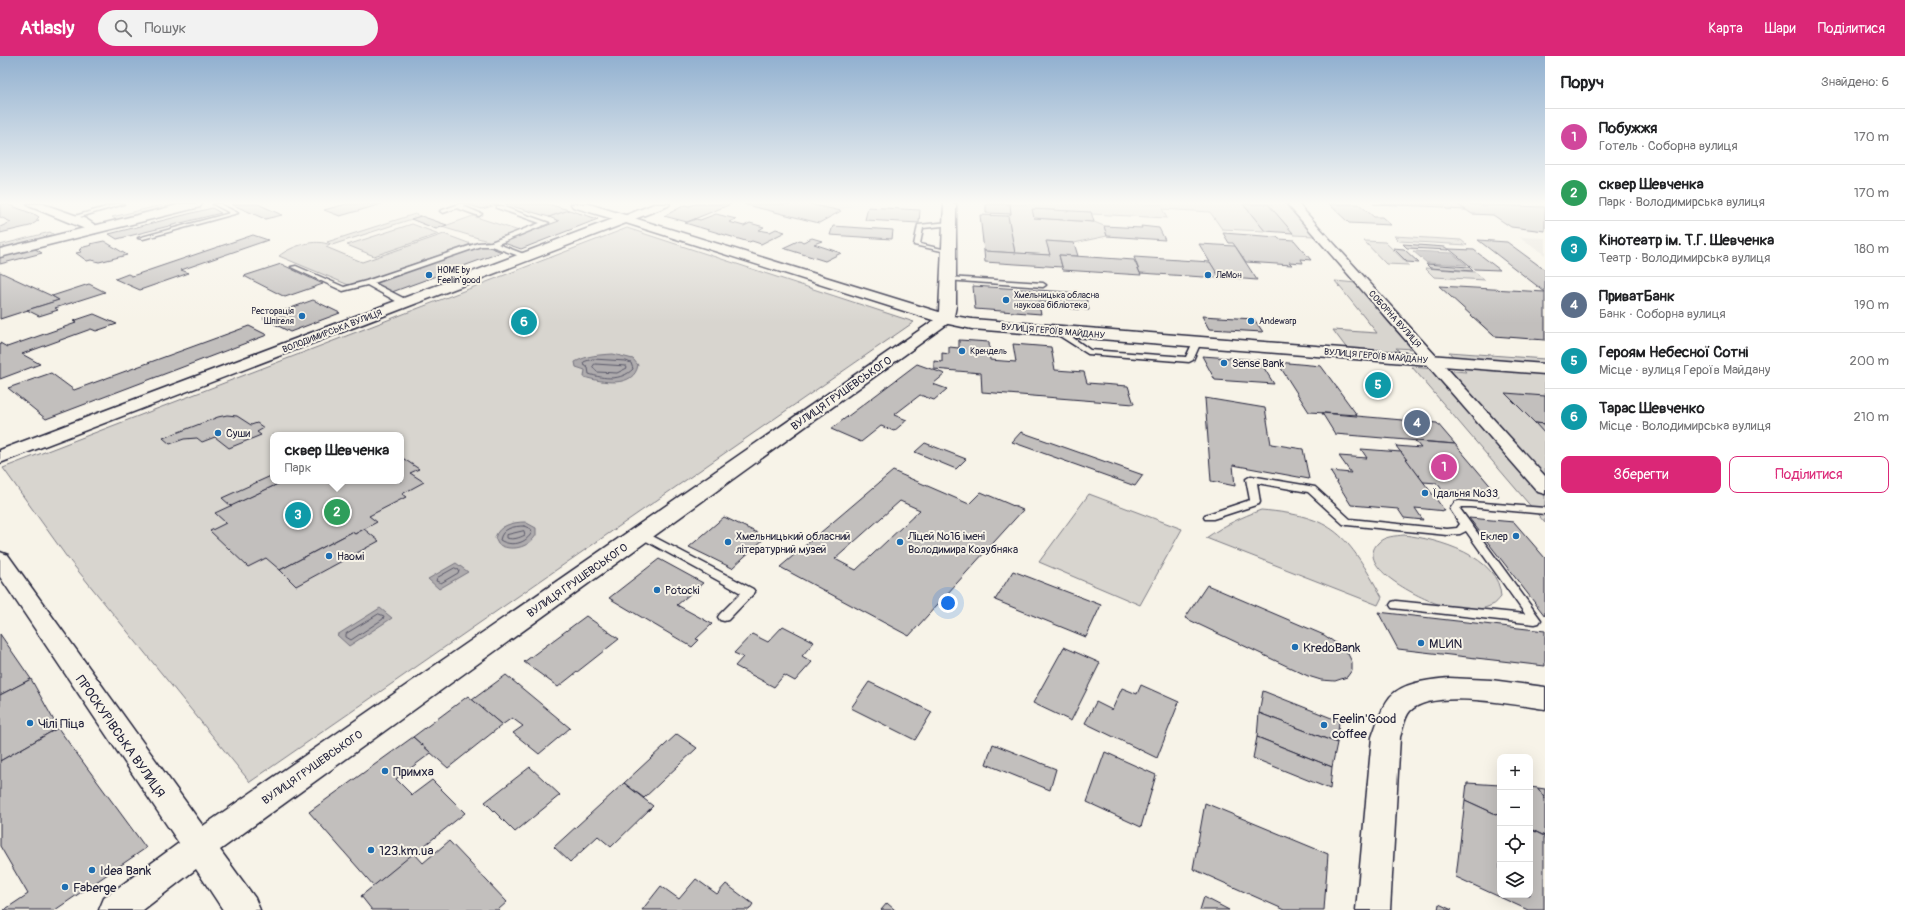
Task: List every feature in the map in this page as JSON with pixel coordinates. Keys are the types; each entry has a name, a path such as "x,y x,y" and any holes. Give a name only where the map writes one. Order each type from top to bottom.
{"street":[{"path":"0,253 36,244"},
{"name":"ВОЛОДИМИРСЬКА ВУЛИЦЯ","path":"0,457 561,244"},
{"name":"ВУЛИЦЯ ГЕРОЇВ МАЙДАНУ","path":"709,244 945,319 972,324 1545,369"},
{"path":"945,319 948,306 949,244"},
{"name":"СОБОРНА ВУЛИЦЯ","path":"1328,244 1545,488"},
{"name":"ВУЛИЦЯ ГРУШЕВСЬКОГО","path":"116,910 199,847 945,319"},
{"name":"ПРОСКУРІВСЬКА ВУЛИЦЯ","path":"0,560 244,910"},
{"path":"1373,910 1386,737 1395,713 1401,704 1421,692 1444,689 1545,698"}],"lane":[{"path":"294,267 343,289 368,283 480,244 492,244 527,257"},
{"path":"917,244 949,252"},
{"path":"948,279 1043,285"},
{"path":"368,283 406,303"},
{"path":"1209,517 1255,502 1251,479 1311,489 1347,522 1447,532 1460,531 1465,525"},
{"path":"1396,605 1535,620 1465,525 1455,509 1459,504 1545,511"},
{"path":"641,534 749,592 724,617"}],"shaded area":[{"path":"4,244 25,244 0,250 0,245"},
{"path":"304,244 327,244 330,245 326,247 362,262 415,244 471,244 351,286 279,256 290,249"},
{"path":"351,244 410,244 374,256 347,245"},
{"path":"586,244 675,244 914,322 250,782 66,556 3,468"},
{"path":"1013,244 1048,244 1050,255 1015,253"},
{"path":"1367,244 1387,244 1409,265 1386,264"},
{"path":"1448,244 1466,244 1467,245"},
{"path":"1530,244 1545,244 1545,255"},
{"path":"1425,268 1475,272 1485,280 1434,277"},
{"path":"1335,281 1356,283 1414,349 1396,348 1401,353 1348,350 1333,330 1377,333"},
{"path":"1449,352 1545,359 1545,523 1412,367 1466,372"},
{"path":"1089,494 1182,529 1140,605 1039,562"},
{"path":"1261,510 1306,517 1323,524 1336,532 1359,558 1370,576 1382,597 1378,605 1206,538 1232,522"},
{"path":"1404,535 1418,537 1449,546 1479,560 1490,571 1498,583 1501,597 1495,604 1486,608 1465,610 1451,608 1418,596 1393,581 1382,572 1375,562 1373,552 1378,543 1383,539"}],"water":[{"path":"1413,251 1452,253 1467,265 1427,263"},
{"path":"613,354 633,359 638,365 635,373 630,378 624,381 616,382 599,381 584,377 585,370 576,367 575,362 584,358"},
{"path":"525,522 536,528 536,535 529,543 524,546 513,548 508,548 498,544 495,538 499,530 507,525"},
{"path":"456,563 468,572 439,589 428,579"},
{"path":"380,608 392,618 349,646 337,635"}],"building":[{"path":"90,244 109,244 127,255 99,262 91,260 87,261 76,253 81,252 79,250 82,249 80,248 92,245"},
{"path":"227,244 257,244 181,270 189,273 140,290 115,279 128,274 132,276"},
{"path":"506,244 534,244 521,249"},
{"path":"792,244 814,244 841,253 825,261 783,248"},
{"path":"983,244 1013,244 1015,253 984,251"},
{"path":"1047,244 1074,244 1078,256 1059,255 1062,267 985,262 984,251 1050,255"},
{"path":"1199,244 1235,246 1257,280 1219,277"},
{"path":"1234,244 1297,244 1311,260 1301,259 1303,263 1289,262 1292,265 1246,262"},
{"path":"1403,244 1445,247 1449,250 1407,248"},
{"path":"1483,244 1510,244 1545,270 1545,292"},
{"path":"484,245 502,252 392,292 376,283"},
{"path":"32,247 42,253 0,264 0,255"},
{"path":"1393,248 1404,249 1419,263 1407,262"},
{"path":"1449,249 1474,250 1500,270 1474,269"},
{"path":"1059,255 1134,260 1141,275 1063,270"},
{"path":"1134,257 1210,262 1220,278 1140,273"},
{"path":"281,264 323,284 285,297 244,276"},
{"path":"1426,264 1469,267 1473,271 1430,268"},
{"path":"0,272 52,296 59,300 0,319"},
{"path":"89,284 105,292 55,308 58,310 39,316 27,310 59,300 52,296"},
{"path":"973,286 1085,293 1089,310 1052,307 1051,303 1038,302 1041,314 975,309"},
{"path":"1439,286 1545,292 1545,340 1494,336"},
{"path":"313,300 340,313 290,332 263,318"},
{"path":"94,314 117,324 96,331 91,329 22,354 40,364 0,379 0,343 7,347 76,323 73,321"},
{"path":"1202,316 1254,319 1263,332 1209,329"},
{"path":"249,326 267,335 46,419 8,388 51,373 74,390"},
{"path":"959,340 989,342 990,360 1016,362 1013,344 1051,347 1055,370 1084,372 1087,383 1128,386 1134,404 982,392 981,373 934,369 934,361 942,362 942,353 949,354 949,347 959,348"},
{"path":"1202,356 1259,360 1274,384 1215,380"},
{"path":"1277,362 1321,366 1357,415 1309,412"},
{"path":"917,364 945,374 933,384 947,389 934,400 920,395 894,415 907,420 894,431 881,426 861,442 831,429"},
{"path":"1505,393 1545,396 1545,424 1535,423"},
{"path":"1205,398 1265,408 1271,444 1303,449 1309,479 1233,465 1235,486 1211,481"},
{"path":"1322,413 1437,423 1455,444 1335,434"},
{"path":"227,415 237,416 251,425 257,423 264,428 257,432 261,435 229,448 215,437 202,442 197,438 184,439 170,444 163,438 218,417"},
{"path":"1535,423 1545,424 1545,434"},
{"path":"1021,432 1143,475 1135,486 1012,442"},
{"path":"1415,441 1455,444 1499,496 1443,491 1437,483 1423,482 1396,446 1421,448"},
{"path":"925,443 966,459 956,469 915,452"},
{"path":"1361,449 1401,452 1445,511 1415,508 1423,520 1404,518 1398,509 1351,505 1330,471 1351,473 1339,456 1367,458"},
{"path":"404,459 419,469 410,473 424,482 402,494 406,497 369,516 377,522 355,534 352,532 280,570 266,558 248,567 210,531 226,523 215,513 278,484 404,484"},
{"path":"893,471 969,504 981,492 1023,510 909,636 780,567","holes":["900,501 920,510 856,570 835,559"]},
{"path":"270,476 270,484 278,484 231,506 222,498"},
{"path":"724,517 766,537 732,568 689,547"},
{"path":"1469,518 1514,522 1545,558 1545,616"},
{"path":"364,529 379,541 296,586 280,570 352,532 355,534"},
{"path":"659,559 703,583 677,605 712,624 696,639 699,640 692,647 609,598"},
{"path":"1013,571 1101,605 1086,637 995,600"},
{"path":"1207,585 1324,635 1340,646 1348,654 1352,662 1352,670 1347,677 1335,681 1321,680 1308,676 1185,618"},
{"path":"1378,612 1545,631 1545,666 1398,649"},
{"path":"586,616 619,639 558,687 524,662"},
{"path":"783,626 814,642 802,656 812,662 795,681 784,675 774,687 735,666 743,657 734,653 752,634 768,642"},
{"path":"0,634 31,679 0,695"},
{"path":"1064,647 1100,663 1071,721 1033,703"},
{"path":"506,675 570,728 539,754 513,733 523,726 512,718 502,725 472,700"},
{"path":"31,679 58,728 0,761 0,695"},
{"path":"869,682 932,712 915,740 851,708"},
{"path":"1141,685 1179,702 1157,758 1085,723 1096,702 1112,710 1122,688 1137,694"},
{"path":"1263,691 1339,721 1337,743 1259,713"},
{"path":"468,696 502,725 448,768 413,737"},
{"path":"1259,713 1337,743 1332,767 1257,737"},
{"path":"58,728 146,848 55,910 4,910 28,894 0,846 0,761"},
{"path":"677,734 697,748 644,798 624,783"},
{"path":"413,737 431,753 396,779 412,795 432,780 465,813 374,886 309,812"},
{"path":"1257,737 1332,767 1330,789 1253,758"},
{"path":"993,744 1056,769 1050,790 986,764"},
{"path":"1105,752 1156,775 1141,827 1087,802"},
{"path":"530,767 560,795 515,832 485,802"},
{"path":"624,783 653,806 611,847 598,836 570,862 554,847"},
{"path":"1467,783 1497,785 1497,815 1465,800"},
{"path":"1533,787 1538,788 1545,799 1545,836 1533,830"},
{"path":"1538,788 1545,789 1545,799"},
{"path":"1465,800 1497,815 1497,896 1456,877"},
{"path":"1205,803 1328,854 1324,910 1285,910 1193,869"},
{"path":"1533,830 1544,836 1544,910 1528,910 1502,898 1533,898"},
{"path":"449,841 507,902 498,910 372,910 361,896 414,853 423,863"},
{"path":"696,879 717,894 726,884 753,904 749,910 642,910 661,886 679,899"},
{"path":"1204,897 1229,910 1200,910"},
{"path":"887,903 895,910 881,910"},
{"path":"1439,904 1452,910 1438,910"}],"place":[{"name":"HOME by Feelin’good","path":"429,275"},
{"name":"ЛеМон","path":"1208,275"},
{"name":"Хмельницька обласна наукова бібліотека","path":"1006,300"},
{"name":"Ресторація Шпігеля","path":"302,316"},
{"name":"Andewarp","path":"1251,321"},
{"name":"Тарас Шевченко","path":"524,322"},
{"name":"Крендель","path":"962,351"},
{"name":"Sense Bank","path":"1224,363"},
{"name":"Героям Небесної Сотні","path":"1378,385"},
{"name":"ПриватБанк","path":"1417,423"},
{"name":"Суши","path":"218,433"},
{"name":"Побужжя","path":"1444,467"},
{"name":"Їдальня №33","path":"1425,493"},
{"name":"сквер Шевченка","path":"337,512"},
{"name":"Кінотеатр ім. Т.Г. Шевченка","path":"298,515"},
{"name":"Еклер","path":"1516,536"},
{"name":"Хмельницький обласний літературний музей","path":"728,542"},
{"name":"Ліцей №16 імені Володимира Козубняка","path":"900,542"},
{"name":"Наомі","path":"329,556"},
{"name":"Potocki","path":"657,590"},
{"name":"MLИN","path":"1421,643"},
{"name":"KredoBank","path":"1295,647"},
{"name":"Чілі Піца","path":"30,723"},
{"name":"Feelin'Good coffee","path":"1324,725"},
{"name":"Примха","path":"385,771"},
{"name":"123.km.ua","path":"371,850"},
{"name":"Idea Bank","path":"92,870"},
{"name":"Faberge","path":"65,887"}]}
